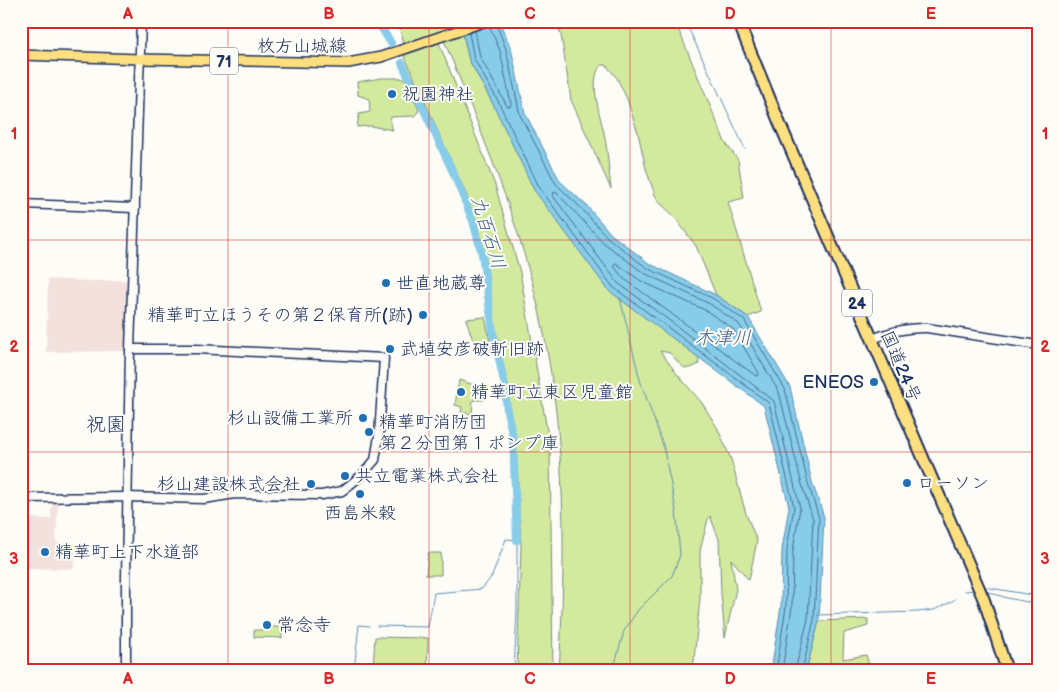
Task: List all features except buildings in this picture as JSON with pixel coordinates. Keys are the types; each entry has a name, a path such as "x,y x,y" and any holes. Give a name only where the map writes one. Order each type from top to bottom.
{"highway":[{"name":"国道24号","path":"738,21 780,124 978,584 993,623 1007,671"}],"main road":[{"name":"枚方山城線","path":"21,55 348,63 381,57 486,21"}],"street":[{"path":"126,671 130,350 141,21"},
{"path":"21,204 135,208"},
{"path":"872,339 886,333 913,327 1038,345"},
{"path":"21,498 127,497 204,499 235,494 322,495 342,491 362,475 375,460 379,436 384,358 205,349 130,350"}],"shaded area":[{"path":"48,279 129,280 126,351 46,352"},
{"path":"52,502 58,502 56,543 75,544 74,569 21,568 21,537 26,537 27,518 51,519"}],"green space":[{"path":"399,21 460,21 469,60 493,104 663,330 698,356 699,364 685,368 670,353 660,351 702,403 717,427 731,459 746,514 757,541 749,580 731,559 736,589 725,638 719,539 710,516 708,519 700,551 700,598 693,671 559,671 563,585 560,456 551,371 534,291 524,253 499,178 441,33 403,47"},
{"path":"556,21 675,21 725,142 738,160 744,198 728,202 761,312 748,317 716,295 696,246 655,195 627,99 617,78 606,65 601,65 597,72 595,91 606,144 611,189 571,100 561,35"},
{"path":"439,43 495,185 520,272 550,448 553,671 517,671 521,546 516,445 492,315 488,275 467,196 404,55"},
{"path":"381,78 401,78 407,80 419,111 414,116 391,117 390,122 393,130 370,126 357,127 359,114 370,112 369,99 358,95 357,82"},
{"path":"485,317 492,351 477,353 466,319"},
{"path":"459,380 483,388 483,400 473,400 472,414 461,412 462,407 455,405"},
{"path":"428,553 441,553 441,575 426,575"},
{"path":"868,619 868,626 844,633 843,659 866,655 871,671 806,671 819,621"},
{"path":"267,627 282,627 282,638 254,637 254,630 267,630"},
{"path":"375,637 428,638 427,671 373,668"}],"water":[{"name":"木津川","path":"460,21 499,21 511,48 525,113 560,181 587,206 611,234 650,264 716,295 748,317 790,387 812,482 824,517 819,621 806,671 771,671 781,606 782,549 789,507 764,406 609,291 534,190 493,104 469,60"}],"waterway":[{"name":"九百石川","path":"377,21 391,43"},
{"path":"685,21 745,149"},
{"name":"九百石川","path":"402,63 453,172 473,221 482,254 493,332 505,386 507,411 513,437 517,540"},
{"path":"613,671 624,631 638,610 672,576 680,555 676,510 663,445 640,380 620,298"},
{"path":"377,626 428,627 434,593 482,589 492,576 506,539 517,540 517,611 514,671"},
{"path":"984,587 1038,596"},
{"path":"965,591 976,590"},
{"path":"985,591 1007,598 1038,604"},
{"path":"818,615 917,612 934,610 955,599"},
{"path":"354,671 359,625 369,626"}],"place":[{"name":"祝園神社","path":"392,94"},
{"name":"世直地蔵尊","path":"386,283"},
{"name":"精華町立ほうその第２保育所(跡)","path":"423,315"},
{"name":"武埴安彦破斬旧跡","path":"390,349"},
{"name":"ENEOS","path":"874,382"},
{"name":"精華町立東区児童館","path":"461,392"},
{"name":"杉山設備工業所","path":"363,418"},
{"name":"精華町消防団 第２分団第１ポンプ庫","path":"369,432"},
{"name":"共立電業株式会社","path":"345,476"},
{"name":"ローソン","path":"907,483"},
{"name":"杉山建設株式会社","path":"311,484"},
{"name":"西島米穀","path":"360,494"},
{"name":"精華町上下水道部","path":"45,552"},
{"name":"常念寺","path":"267,625"}],"district":[{"name":"祝園","path":"106,424"}]}
